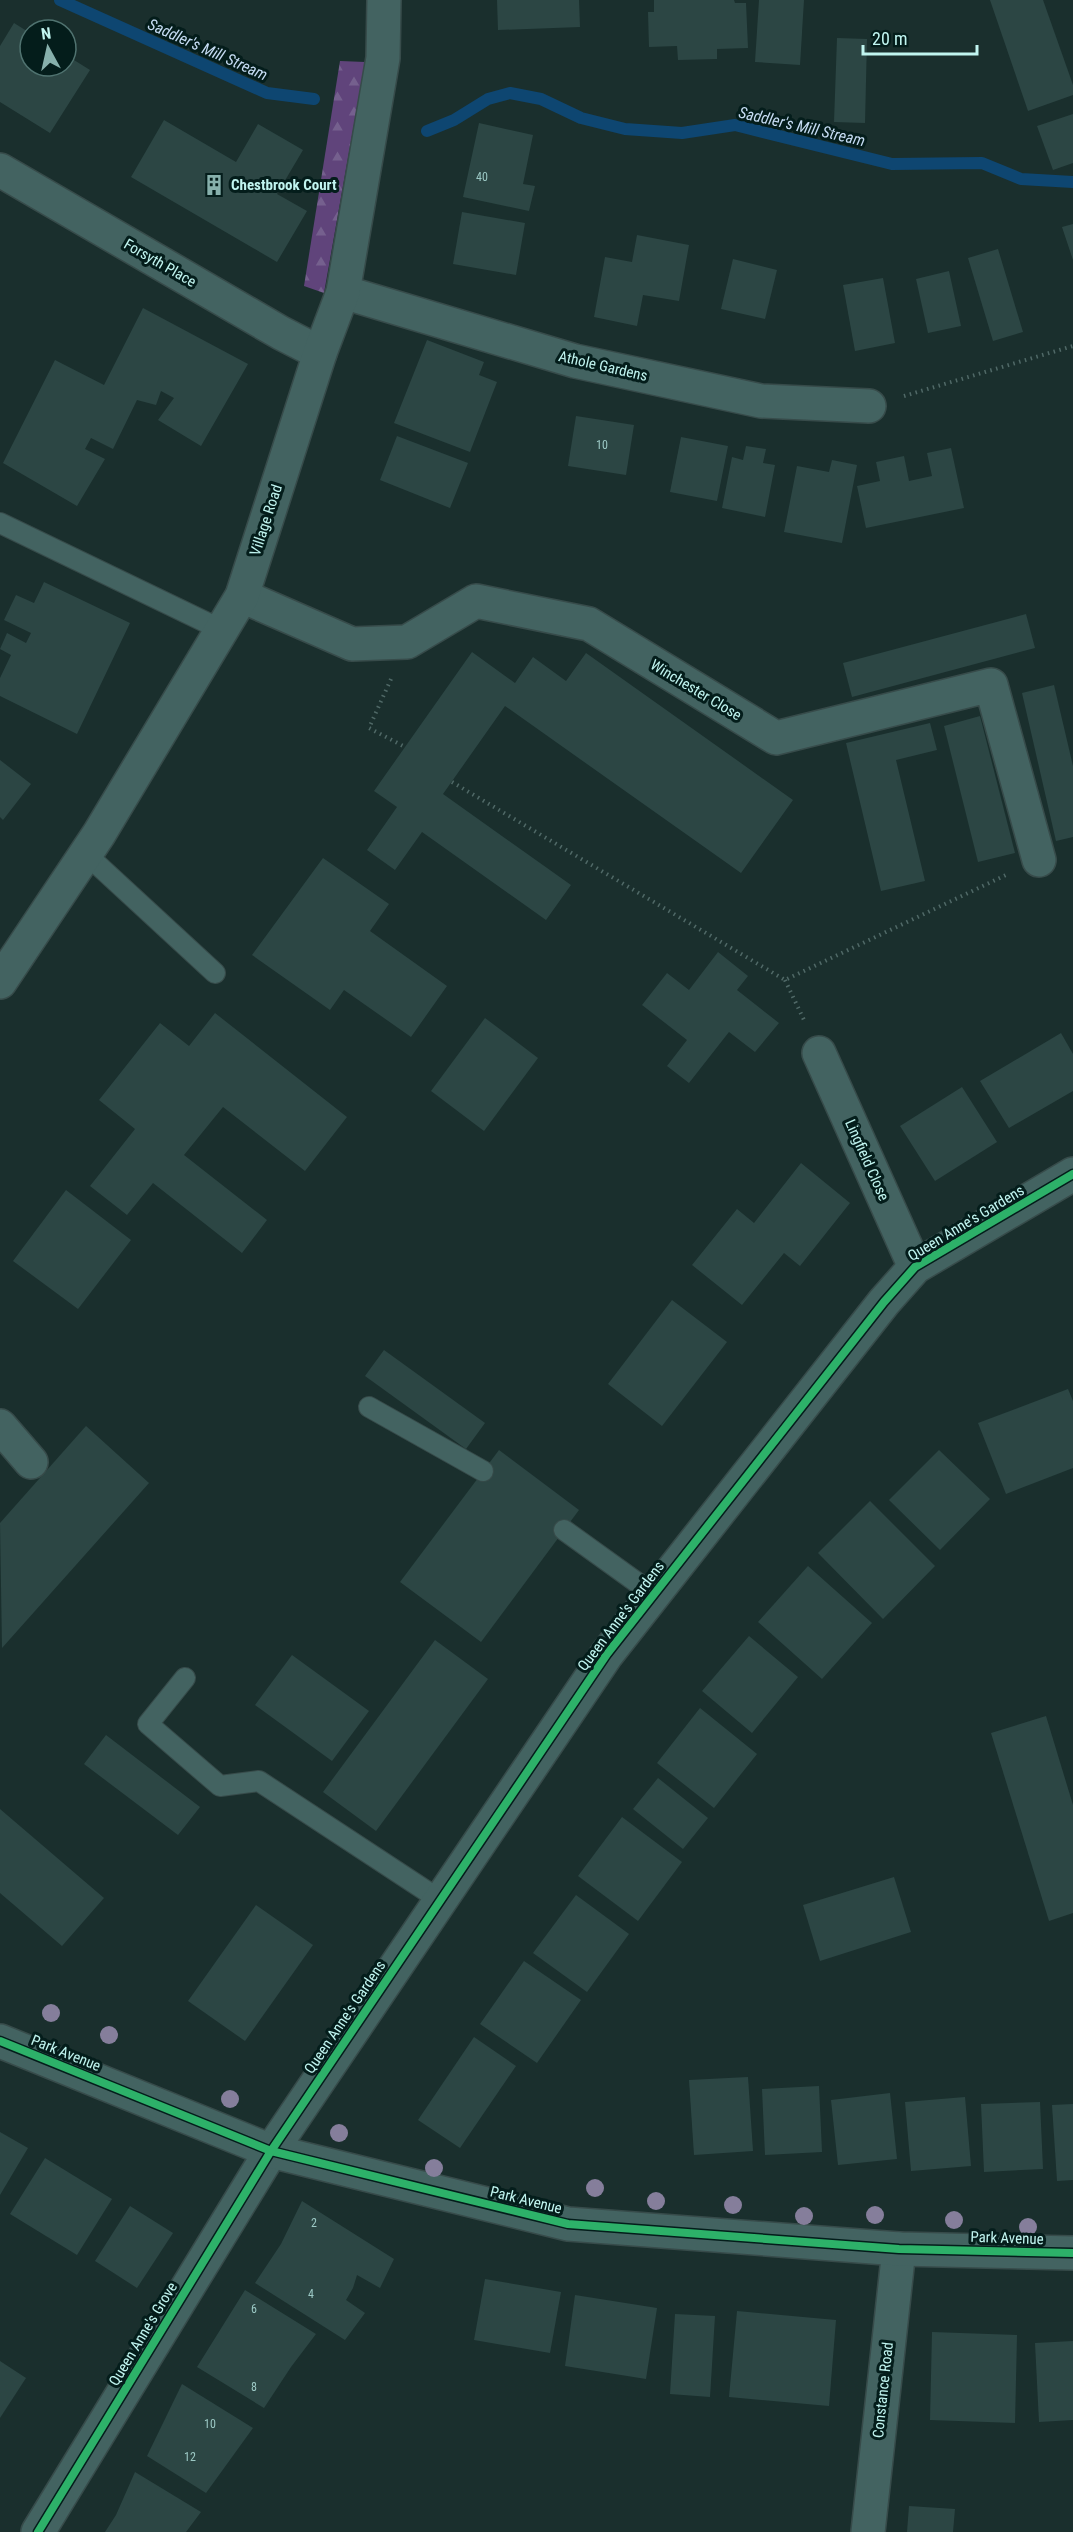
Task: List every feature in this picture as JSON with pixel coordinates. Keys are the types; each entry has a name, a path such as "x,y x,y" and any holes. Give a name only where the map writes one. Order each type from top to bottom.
{"street":[{"name":"Village Road","path":"0,982 86,854 242,596 320,353 343,292 383,58 384,0"},
{"name":"Forsyth Place","path":"0,170 281,333 320,353"},
{"name":"Athole Gardens","path":"343,292 576,361 761,401 869,406"},
{"name":"Winchester Close","path":"242,596 352,644 407,642 476,601 589,624 776,738 991,685 1039,860"},
{"name":"Lingfield Close","path":"819,1053 915,1267"},
{"name":"Queen Anne's Gardens","path":"271,2151 607,1654 884,1302 915,1267 1073,1174"},
{"path":"0,1426 31,1462"},
{"name":"Park Avenue","path":"0,2041 271,2151 568,2224 899,2249 1073,2253"},
{"name":"Queen Anne's Grove","path":"38,2532 271,2151"},
{"name":"Constance Road","path":"868,2532 899,2249"}],"lane":[{"path":"0,523 222,630"},
{"path":"86,854 215,973"},
{"path":"369,1407 483,1471"},
{"path":"564,1530 653,1594"},
{"path":"185,1678 148,1724 220,1786 259,1781 440,1900"}],"path":[{"path":"869,406 1073,346"},
{"path":"405,747 369,728 407,642"},
{"path":"452,782 785,980 819,1053"},
{"path":"785,980 1039,860"}],"green space":[{"path":"340,61 365,62 324,293 304,286"}],"building":[{"path":"497,0 579,0 580,27 498,30"},
{"path":"654,0 734,0 735,3 746,3 748,48 717,49 717,59 678,60 677,46 649,47 648,12 654,12"},
{"path":"759,0 804,0 800,65 755,62"},
{"path":"990,0 1043,0 1073,85 1073,95 1028,111"},
{"path":"14,23 18,26 18,78 78,78 78,62 90,70 50,133 0,102 0,46"},
{"path":"837,38 867,39 865,123 834,122"},
{"path":"1073,114 1073,163 1053,170 1037,126"},
{"name":"Chestbrook Court","path":"164,120 236,162 258,124 303,150 277,194 307,211 277,262 131,177"},
{"path":"479,123 533,135 523,184 535,186 529,211 463,197"},
{"path":"462,212 525,223 516,275 453,264"},
{"path":"1073,224 1073,260 1062,227"},
{"path":"637,235 689,245 679,301 643,295 637,326 594,317 605,257 632,262"},
{"path":"998,249 1023,332 993,341 968,258"},
{"path":"733,259 777,270 765,319 721,309"},
{"path":"949,271 961,326 928,333 916,279"},
{"path":"883,278 895,343 855,351 843,285"},
{"path":"143,308 248,364 201,446 158,420 174,398 161,391 156,405 137,400 113,449 91,438 85,449 105,459 77,506 3,463 55,360 104,385"},
{"path":"427,340 484,362 479,375 497,382 470,452 394,423"},
{"path":"576,416 634,425 626,475 568,466"},
{"path":"397,436 468,463 450,508 380,480"},
{"path":"681,437 728,446 717,501 670,492"},
{"path":"746,446 766,449 763,463 775,465 765,517 722,508 732,457 743,460"},
{"path":"951,448 964,508 866,528 857,486 880,481 876,462 904,456 909,481 932,476 927,453"},
{"path":"832,460 857,465 842,543 784,532 797,466 829,472"},
{"path":"44,582 130,623 77,734 0,696 0,678 11,655 0,649 7,633 26,643 31,633 4,620 16,595 34,603"},
{"path":"1026,614 1035,648 852,697 843,663"},
{"path":"472,652 515,683 533,657 566,681 586,653 793,800 741,873 505,706 443,794 571,885 546,920 422,832 395,870 367,850 397,807 374,791"},
{"path":"1054,685 1073,766 1073,837 1056,841 1022,693"},
{"path":"980,716 1015,853 978,862 944,726"},
{"path":"930,723 937,750 896,760 925,881 881,891 846,743"},
{"path":"0,760 31,784 3,820 0,817"},
{"path":"323,858 389,904 370,931 447,986 411,1037 344,990 330,1010 252,955"},
{"path":"718,952 748,976 737,990 779,1023 755,1052 729,1032 689,1083 667,1066 687,1040 642,1005 667,973 689,990"},
{"path":"215,1013 347,1117 305,1171 223,1107 184,1155 267,1220 242,1253 153,1183 127,1215 90,1186 135,1129 99,1100 160,1023 189,1046"},
{"path":"485,1018 538,1058 484,1131 431,1091"},
{"path":"1061,1033 1073,1054 1073,1091 1009,1128 980,1081"},
{"path":"962,1087 997,1142 935,1181 900,1126"},
{"path":"801,1163 850,1203 800,1266 784,1253 742,1305 692,1265 737,1209 754,1223"},
{"path":"66,1190 131,1240 78,1309 13,1261"},
{"path":"672,1300 727,1342 662,1426 608,1384"},
{"path":"384,1350 485,1423 466,1449 365,1376"},
{"path":"1068,1389 1073,1401 1073,1468 1006,1494 978,1423"},
{"path":"86,1426 149,1483 2,1648 0,1523"},
{"path":"499,1450 579,1510 481,1642 400,1582"},
{"path":"939,1450 990,1499 940,1550 889,1500"},
{"path":"870,1501 935,1566 883,1619 818,1553"},
{"path":"808,1566 872,1623 822,1679 758,1622"},
{"path":"749,1636 798,1677 752,1733 702,1691"},
{"path":"435,1640 488,1679 376,1831 323,1792"},
{"path":"292,1655 369,1711 332,1761 255,1705"},
{"path":"700,1708 757,1754 714,1808 657,1763"},
{"path":"1046,1716 1073,1805 1073,1913 1049,1921 991,1733"},
{"path":"106,1735 200,1807 178,1835 84,1764"},
{"path":"658,1778 708,1818 683,1849 633,1809"},
{"path":"0,1809 104,1898 62,1946 0,1893"},
{"path":"622,1817 682,1862 638,1921 578,1876"},
{"path":"894,1877 911,1932 820,1961 803,1905"},
{"path":"576,1895 629,1934 587,1992 533,1953"},
{"path":"256,1905 313,1945 245,2041 188,2001"},
{"path":"524,1961 581,2000 537,2063 480,2024"},
{"path":"474,2037 516,2066 460,2148 418,2120"},
{"path":"748,2077 753,2151 694,2155 689,2080"},
{"path":"819,2086 822,2152 765,2155 762,2089"},
{"path":"890,2093 897,2159 838,2165 831,2100"},
{"path":"965,2097 971,2166 911,2171 905,2102"},
{"path":"1040,2102 1043,2169 984,2172 981,2104"},
{"path":"1073,2104 1073,2180 1057,2181 1052,2105"},
{"path":"0,2132 28,2148 0,2195"},
{"path":"45,2158 112,2199 77,2255 10,2214"},
{"path":"302,2201 394,2259 380,2288 357,2275 346,2300 365,2313 345,2340 255,2283 281,2244"},
{"path":"130,2206 173,2233 137,2288 95,2261"},
{"path":"485,2279 561,2292 550,2353 474,2340"},
{"path":"245,2290 316,2334 264,2408 197,2367"},
{"path":"575,2295 657,2308 646,2379 565,2366"},
{"path":"737,2311 836,2320 829,2406 729,2397"},
{"path":"675,2314 715,2316 710,2397 670,2394"},
{"path":"932,2332 1017,2335 1015,2423 930,2420"},
{"path":"1073,2341 1073,2420 1039,2422 1035,2343"},
{"path":"0,2361 26,2378 0,2418"},
{"path":"182,2384 253,2428 206,2493 147,2456"},
{"path":"135,2472 201,2512 186,2532 105,2532 116,2515"},
{"path":"909,2506 955,2509 953,2532 907,2532"}],"waterway":[{"name":"Saddler's Mill Stream","path":"60,0 267,93 314,99"},
{"name":"Saddler's Mill Stream","path":"427,131 454,120 488,99 510,93 541,99 581,118 625,129 682,133 735,125 892,164 982,163 1021,179 1073,182"}],"cycle path":[{"path":"38,2532 271,2151 607,1654 884,1302 915,1267 1073,1174"},
{"path":"0,2041 271,2151 568,2224 899,2249 1073,2253"}],"place":[{"name":"Chestbrook Court","path":"214,185"}]}
